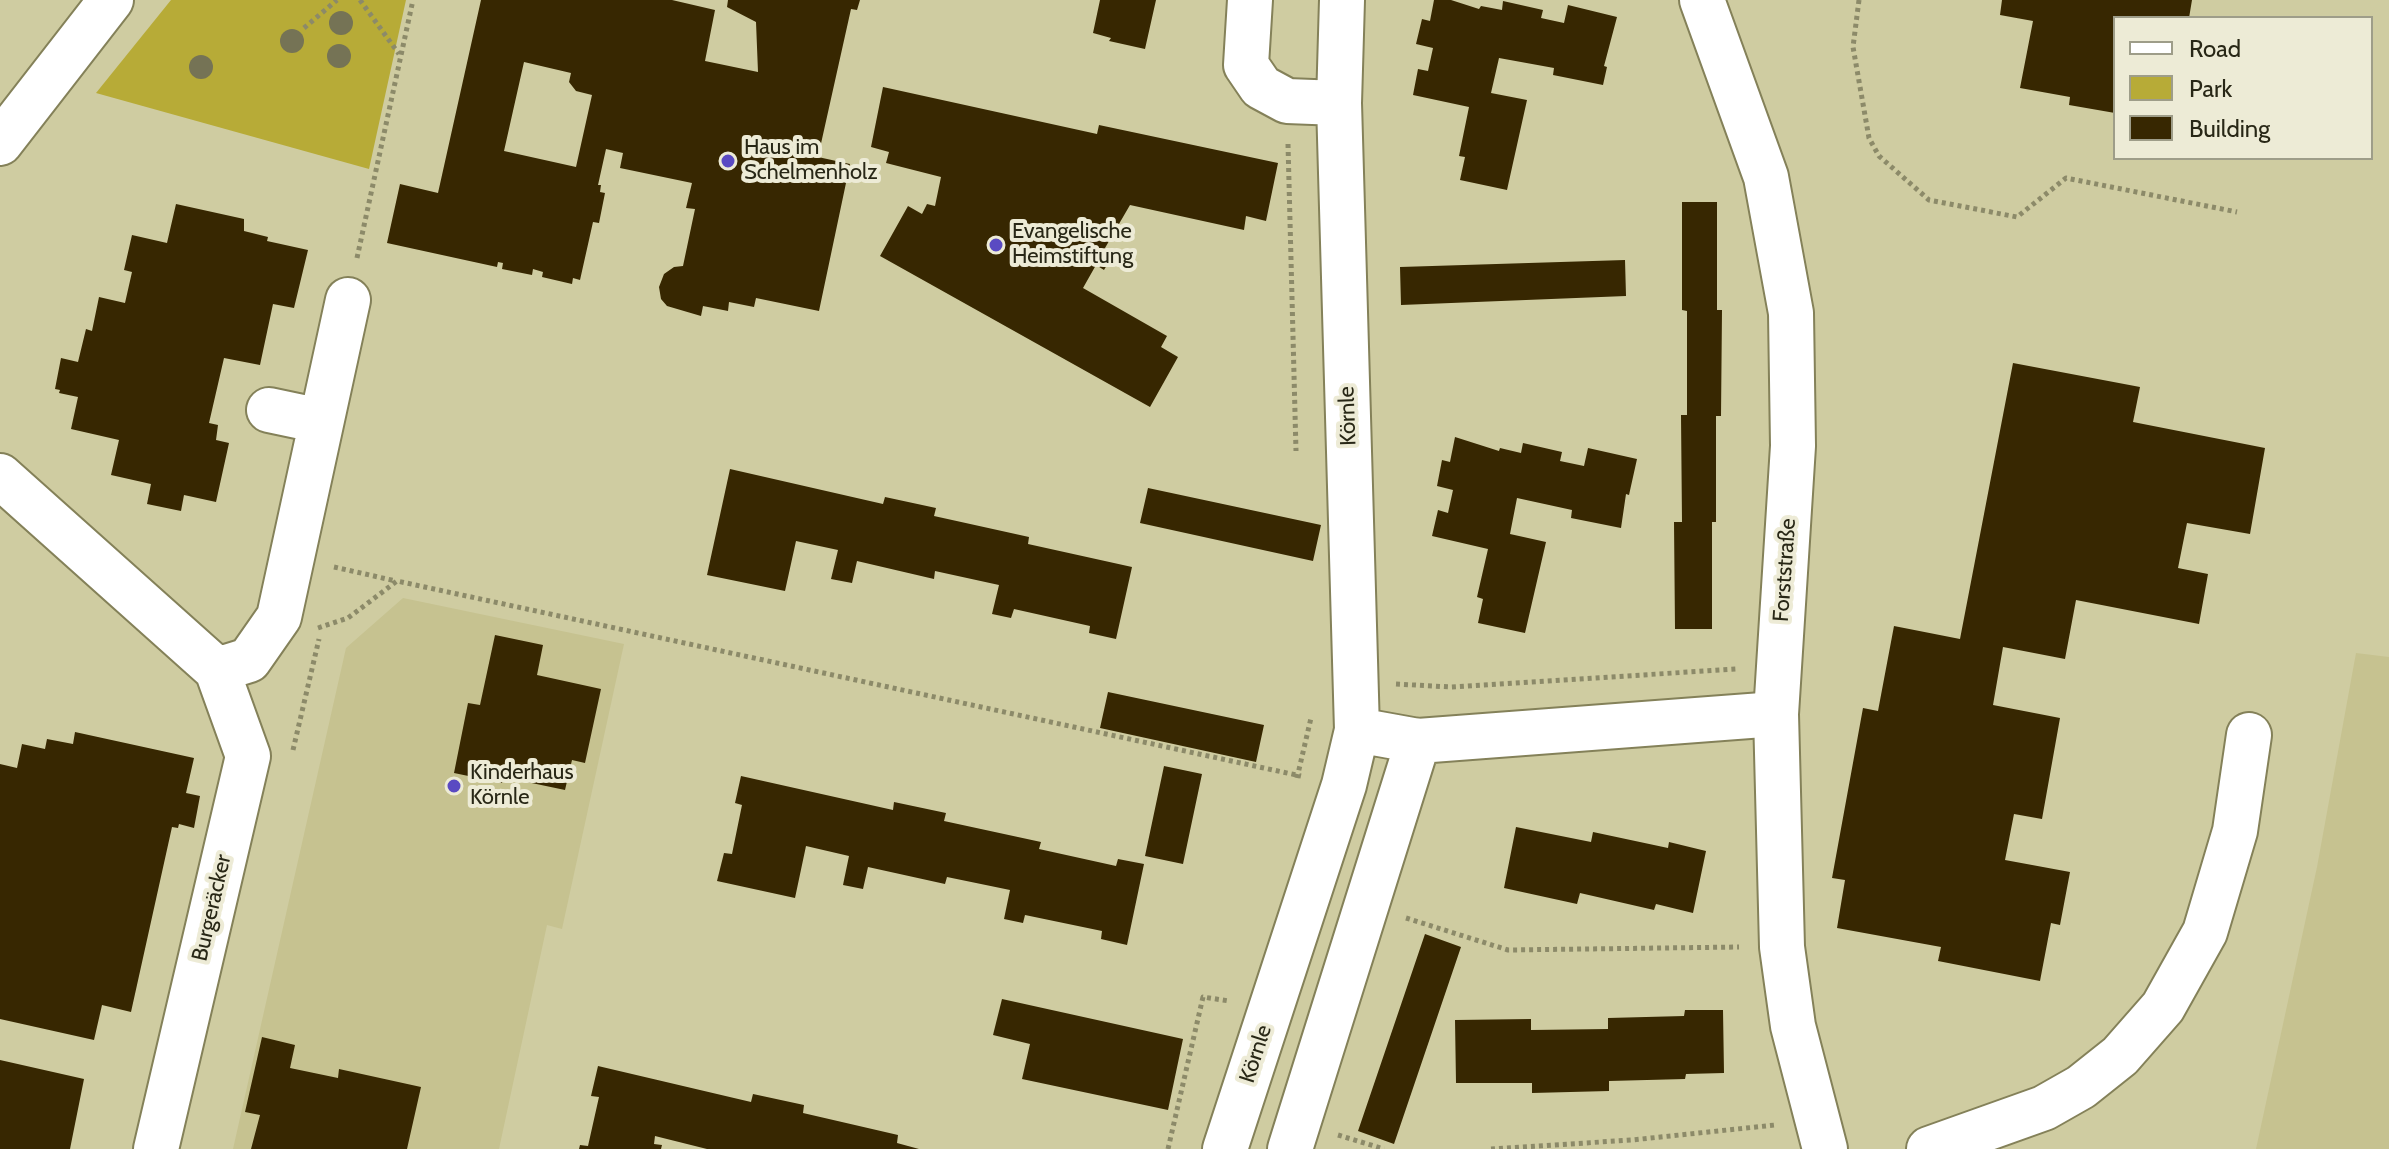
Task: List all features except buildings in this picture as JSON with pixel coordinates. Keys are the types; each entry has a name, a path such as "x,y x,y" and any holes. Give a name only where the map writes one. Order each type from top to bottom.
{"street":[{"path":"0,143 111,0"},
{"path":"1250,0 1246,65 1261,87 1287,101 1339,103"},
{"name":"Körnle","path":"1225,1149 1344,785 1357,730 1339,103 1342,0"},
{"name":"Forststraße","path":"1702,0 1766,177 1791,313 1793,446 1776,714 1782,947 1793,1026 1821,1135"},
{"path":"217,670 249,660 279,617 348,300"},
{"path":"269,410 321,421"},
{"name":"Burgeräcker","path":"0,476 217,670 248,756 156,1149"},
{"path":"1357,730 1418,741 1776,714"},
{"path":"1929,1149 2044,1108 2081,1087 2120,1056 2163,1007 2205,932 2235,831 2249,735"},
{"path":"1290,1149 1418,741"}],"path":[{"path":"304,28 337,0"},
{"path":"360,0 400,55"},
{"path":"348,300 413,0"},
{"path":"1859,0 1853,47 1869,138 1879,156 1929,200 2017,217 2066,178 2237,212"},
{"path":"1287,101 1296,451"},
{"path":"331,582 334,567 1344,785"},
{"path":"279,617 321,629 348,618 397,581"},
{"path":"293,751 324,614"},
{"path":"1356,682 1451,687 1778,665"},
{"path":"1294,790 1311,715"},
{"path":"1438,928 1508,950 1782,947"},
{"path":"1168,1149 1203,997 1233,1001"},
{"path":"1491,1149 1632,1140 1821,1135"},
{"path":"1361,1141 1384,1149"}],"shaded area":[{"name":"Kinderhaus Körnle","path":"403,598 624,644 562,929 547,925 499,1149 233,1149 346,648"},
{"path":"2356,653 2389,657 2389,1149 2256,1149 2317,867"}],"green space":[{"path":"171,0 406,0 369,169 96,93"}],"place":[{"name":"Haus im Schelmenholz","path":"728,161"},
{"name":"Evangelische Heimstiftung","path":"996,245"},
{"name":"Kinderhaus Körnle","path":"454,786"}]}
